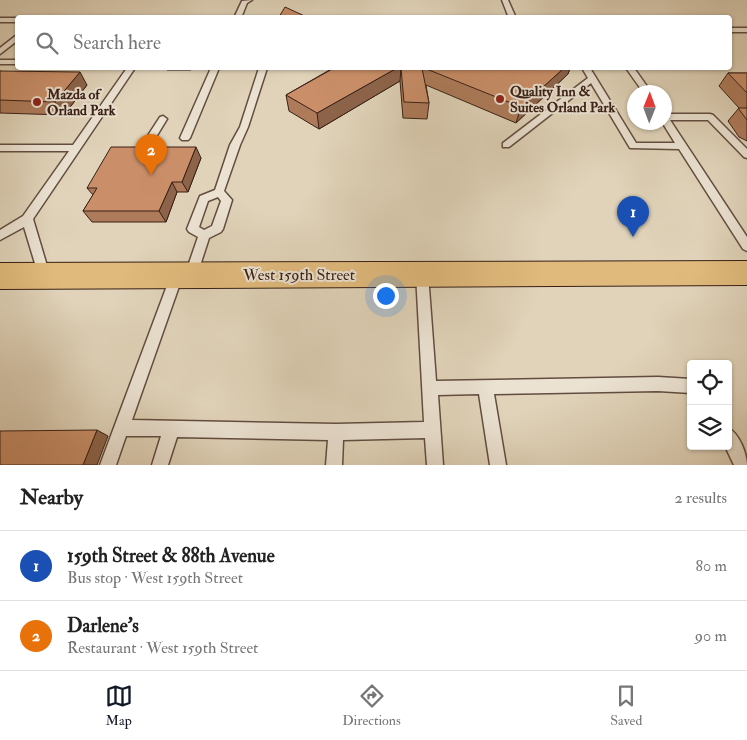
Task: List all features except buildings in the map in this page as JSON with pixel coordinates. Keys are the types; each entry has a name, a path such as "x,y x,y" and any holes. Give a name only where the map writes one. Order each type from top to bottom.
{"main road":[{"name":"West 159th Street","path":"0,276 747,273"}],"lane":[{"path":"238,15 244,2 249,0"},
{"path":"505,0 512,15"},
{"path":"0,20 15,20"},
{"path":"732,30 747,30"},
{"path":"0,52 15,39"},
{"path":"0,62 15,62"},
{"path":"0,236 27,219 130,70"},
{"path":"185,138 214,70"},
{"path":"204,235 193,229 204,199 219,192 263,70"},
{"path":"587,70 633,146 682,146"},
{"path":"631,70 642,85"},
{"path":"506,145 593,78"},
{"path":"672,117 710,117 747,155"},
{"path":"150,140 163,119"},
{"path":"672,130 747,246"},
{"path":"0,148 76,148"},
{"path":"108,465 121,428 184,275 204,235 217,229 227,200 219,192"},
{"path":"27,219 44,276"},
{"path":"422,274 435,465"},
{"path":"429,388 658,384 687,386"},
{"path":"485,387 498,465"},
{"path":"121,428 336,432 432,430"},
{"path":"160,465 172,428"},
{"path":"334,465 336,432"},
{"path":"732,444 743,465"}],"place":[{"name":"Quality Inn & Suites Orland Park","path":"500,99"},
{"name":"Mazda of Orland Park","path":"37,102"},
{"name":"Darlene's","path":"151,175"},
{"name":"159th Street & 88th Avenue","path":"633,237"}]}
